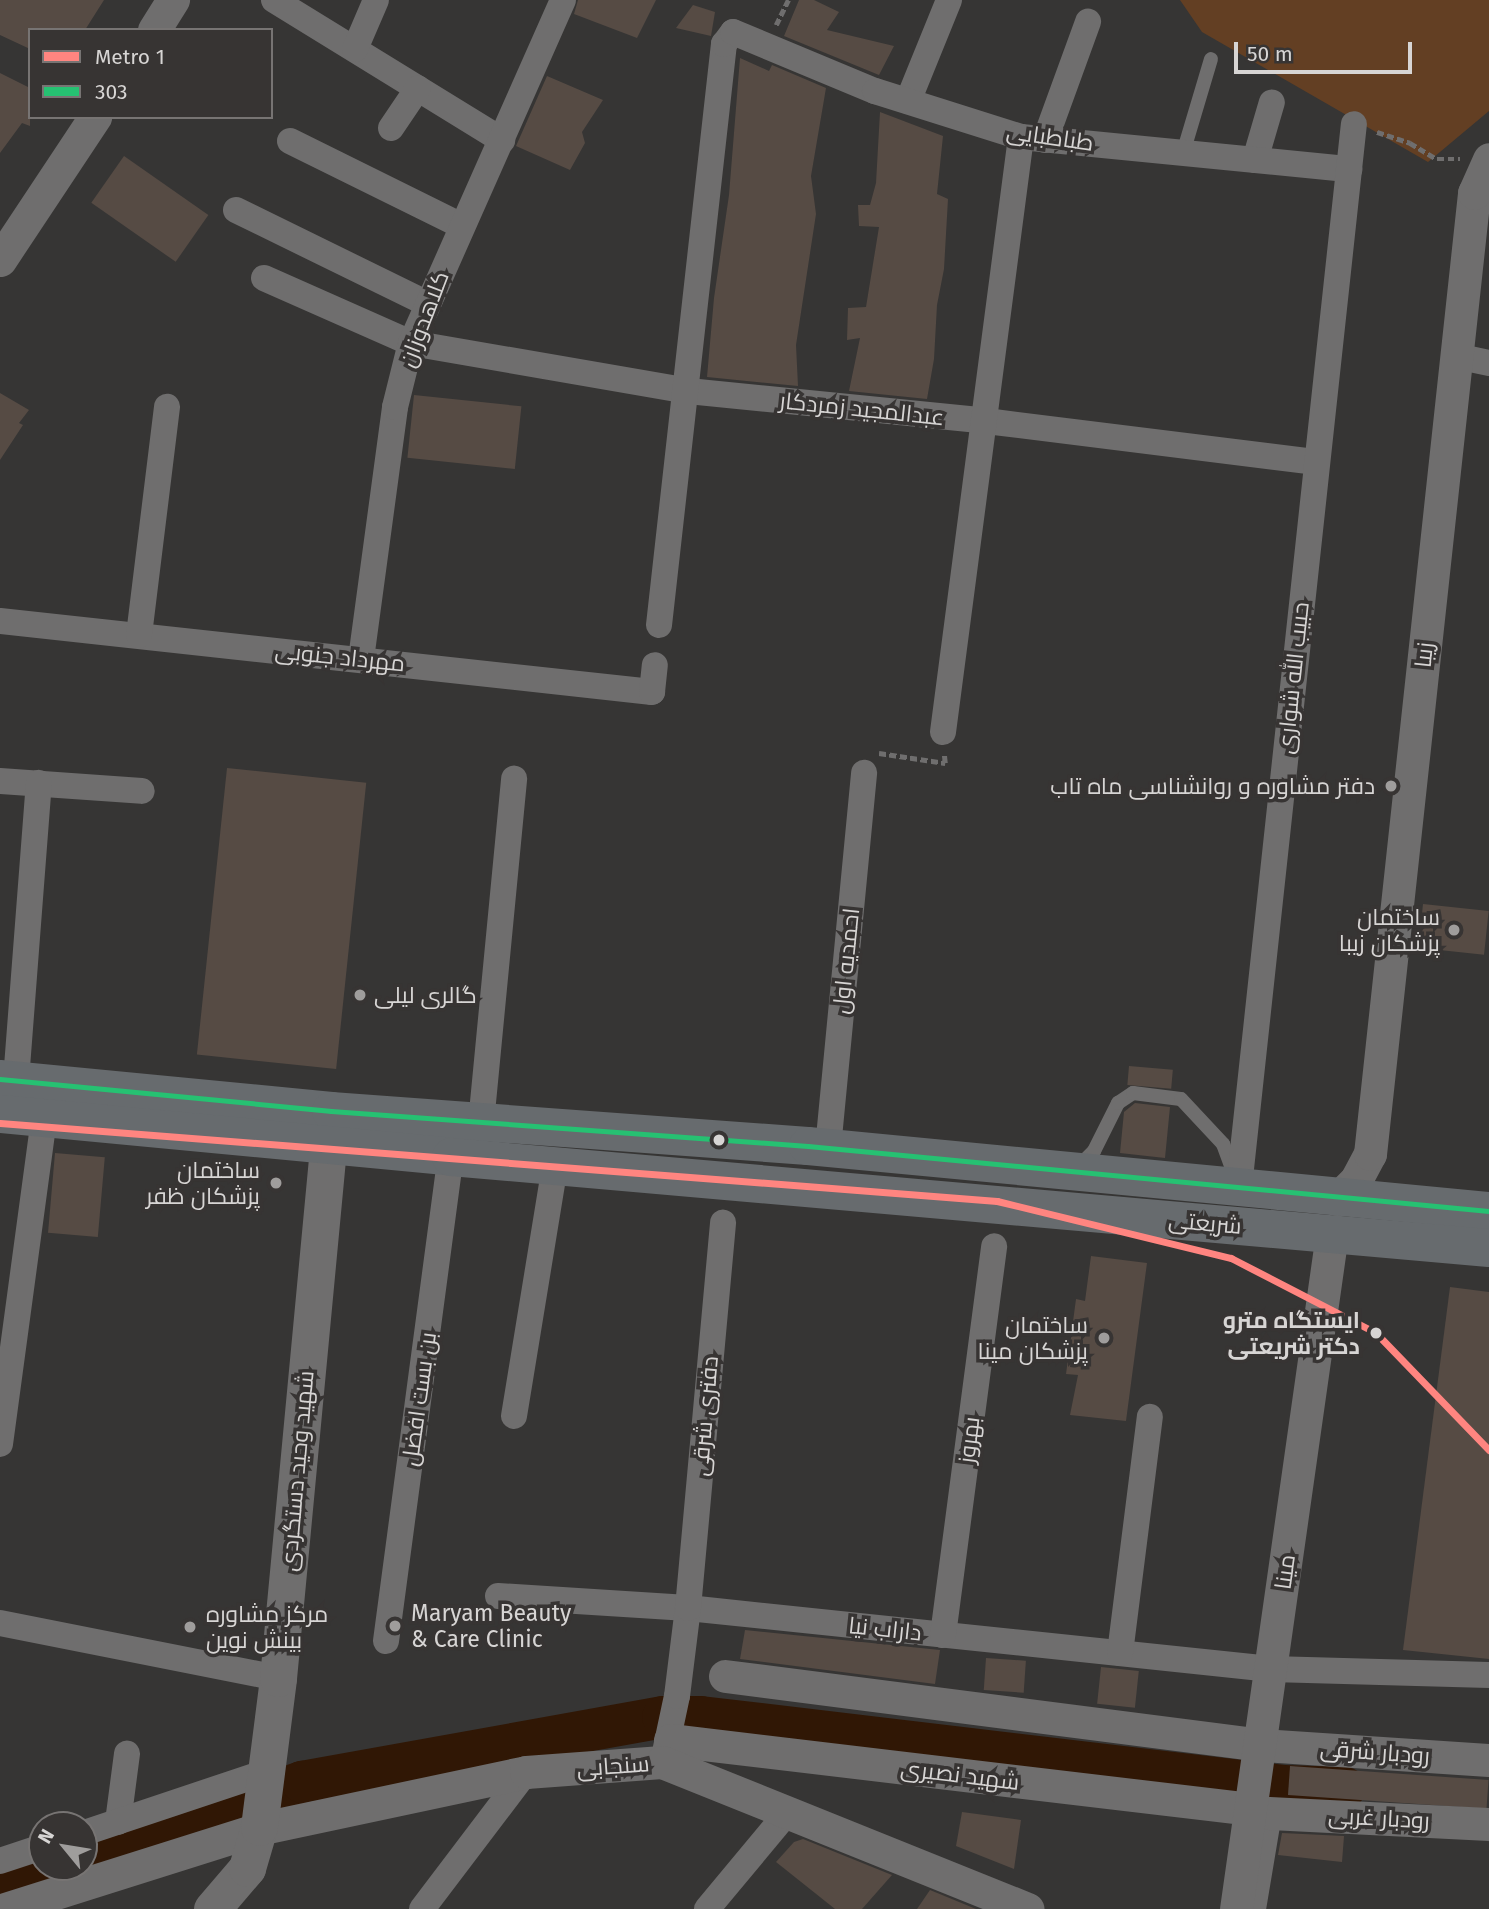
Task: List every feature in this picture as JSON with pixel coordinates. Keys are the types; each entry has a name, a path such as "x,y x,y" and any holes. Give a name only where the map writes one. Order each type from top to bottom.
{"main road":[{"name":"شریعتی","path":"8,1079 340,1135 452,1157 676,1177 1335,1217"},
{"name":"شریعتی","path":"0,1114 340,1135 481,1123 828,1148 1239,1187 1335,1217 1489,1248"},
{"name":"شهید وحید دستگردی","path":"212,1909 247,1868 262,1801 278,1678 322,1205 340,1135"},
{"path":"676,1177 681,1137"},
{"path":"1335,1217 1489,1211"}],"street":[{"path":"155,28 173,0"},
{"path":"274,0 502,140"},
{"path":"355,49 376,0"},
{"name":"کلاهدوزان","path":"361,659 395,407 411,343 563,0"},
{"path":"908,101 949,0"},
{"path":"943,732 986,421 1033,139 1088,22"},
{"name":"طباطبایی","path":"688,391 724,44 733,32 908,101 1033,139 1349,169"},
{"path":"391,128 418,88"},
{"path":"1255,160 1272,102"},
{"path":"0,260 94,119"},
{"name":"حبیب الله شواری","path":"1239,1187 1354,124"},
{"path":"290,141 462,226"},
{"name":"زیبا","path":"1335,1217 1370,1154 1476,159"},
{"path":"236,210 428,304"},
{"name":"عبدالمجید زمردکار","path":"264,278 411,343 688,391 986,421 1316,462"},
{"path":"1456,356 1489,363"},
{"path":"659,625 688,391"},
{"path":"139,635 167,407"},
{"name":"مهرداد جنوبی","path":"0,621 652,692 655,665"},
{"name":"احمدیه اول","path":"828,1148 864,773"},
{"path":"481,1123 514,779"},
{"path":"0,781 142,791"},
{"path":"8,1079 39,783"},
{"path":"0,1444 44,1118"},
{"name":"بن بست افضل","path":"386,1641 452,1157"},
{"path":"514,1416 555,1166"},
{"name":"مینا","path":"1236,1909 1259,1811 1261,1745 1335,1217"},
{"name":"دفتری شرقی","path":"666,1751 677,1696 688,1608 723,1223"},
{"name":"بهروز","path":"943,1635 994,1245"},
{"path":"1120,1653 1150,1417"},
{"name":"داراب نیا","path":"498,1596 688,1608 1272,1669 1489,1675"},
{"path":"0,1623 278,1678"},
{"path":"725,1676 1261,1745"},
{"name":"رودبار شرقی","path":"1261,1745 1489,1760"},
{"name":"سنجابی","path":"5,1909 262,1801 526,1772 666,1751 787,1813 1028,1909"},
{"name":"شهید نصیری","path":"666,1751 1259,1811"},
{"path":"118,1822 127,1754"},
{"path":"422,1909 526,1772"},
{"path":"98,1828 118,1822 262,1801"},
{"path":"1253,1909 1259,1811"},
{"name":"رودبار غربی","path":"1259,1811 1489,1824"},
{"path":"707,1909 787,1813"},
{"path":"0,1861 28,1852"}],"lane":[{"path":"1182,153 1211,59"},
{"path":"1071,1173 1094,1150 1118,1103 1133,1093 1181,1099 1223,1144 1230,1170 1239,1187"}],"path":[{"path":"1354,124 1410,143 1437,159 1476,159"},
{"path":"864,773 866,751 945,763 943,732"}],"shaded area":[{"path":"1180,0 1489,0 1489,111 1428,162 1202,32"}],"building":[{"path":"0,0 104,0 86,28 28,28 28,48 0,35"},
{"path":"578,0 656,0 637,38 574,14"},
{"path":"799,0 814,0 839,12 827,30 894,46 879,75 784,36"},
{"path":"693,5 715,12 711,36 676,28"},
{"path":"740,58 769,71 772,65 826,88 811,176 816,214 796,345 798,386 707,377 714,298 729,195"},
{"path":"0,73 28,87 30,126 22,123 0,153"},
{"path":"547,76 603,100 582,132 585,143 570,170 516,146"},
{"path":"880,112 943,136 937,194 948,199 944,269 937,305 934,359 927,399 849,391 860,338 847,340 848,308 866,307 879,227 859,226 858,205 870,205 876,183"},
{"path":"124,156 208,215 176,262 91,203"},
{"path":"0,393 29,410 19,423 23,425 0,460"},
{"path":"414,395 521,406 515,469 407,458"},
{"path":"227,768 366,783 336,1069 197,1054"},
{"name":"ساختمان پزشکان زیبا","path":"1423,904 1489,911 1484,955 1418,948"},
{"path":"1129,1066 1173,1070 1171,1089 1127,1085"},
{"path":"1135,1103 1170,1107 1165,1158 1120,1153 1124,1112"},
{"path":"55,1153 105,1157 98,1237 48,1233"},
{"name":"ساختمان پزشكان مينا","path":"1091,1256 1147,1263 1126,1421 1070,1415 1078,1375 1066,1374 1076,1299 1085,1301"},
{"path":"1450,1287 1489,1292 1489,1659 1403,1650"},
{"path":"745,1630 940,1650 935,1684 740,1659"},
{"path":"986,1658 1026,1661 1024,1693 984,1690"},
{"path":"1101,1667 1139,1671 1135,1708 1097,1704"},
{"path":"1290,1766 1489,1780 1486,1809 1288,1795"},
{"path":"962,1812 1021,1820 1014,1869 956,1846"},
{"path":"1282,1833 1344,1836 1342,1862 1278,1855"},
{"path":"803,1839 892,1875 862,1909 835,1909 776,1862 794,1842"},
{"path":"930,1890 976,1909 917,1909"}],"waterway":[{"path":"98,1852 302,1782 663,1717 701,1717 1283,1786 1345,1788"},
{"path":"0,1886 28,1876"}],"metro line":[{"name":"1","path":"0,1123 997,1201 1231,1258 1376,1333 1489,1450"}],"transit line":[{"name":"303","path":"0,1079 331,1111 808,1146 1489,1211"}],"place":[{"name":"دفتر مشاوره و روانشناسی ماه تاب","path":"1391,786"},
{"name":"ساختمان پزشکان زیبا","path":"1454,930"},
{"name":"گالری لیلی","path":"360,995"},
{"name":"ساختمان پزشکان ظفر","path":"276,1183"},
{"name":"ایستگاه مترو دکتر شریعتی","path":"1376,1333"},
{"name":"ساختمان پزشكان مينا","path":"1104,1338"},
{"name":"Maryam Beauty & Care Clinic","path":"395,1626"},
{"name":"مرکز مشاوره بینش نوین","path":"190,1627"}]}
